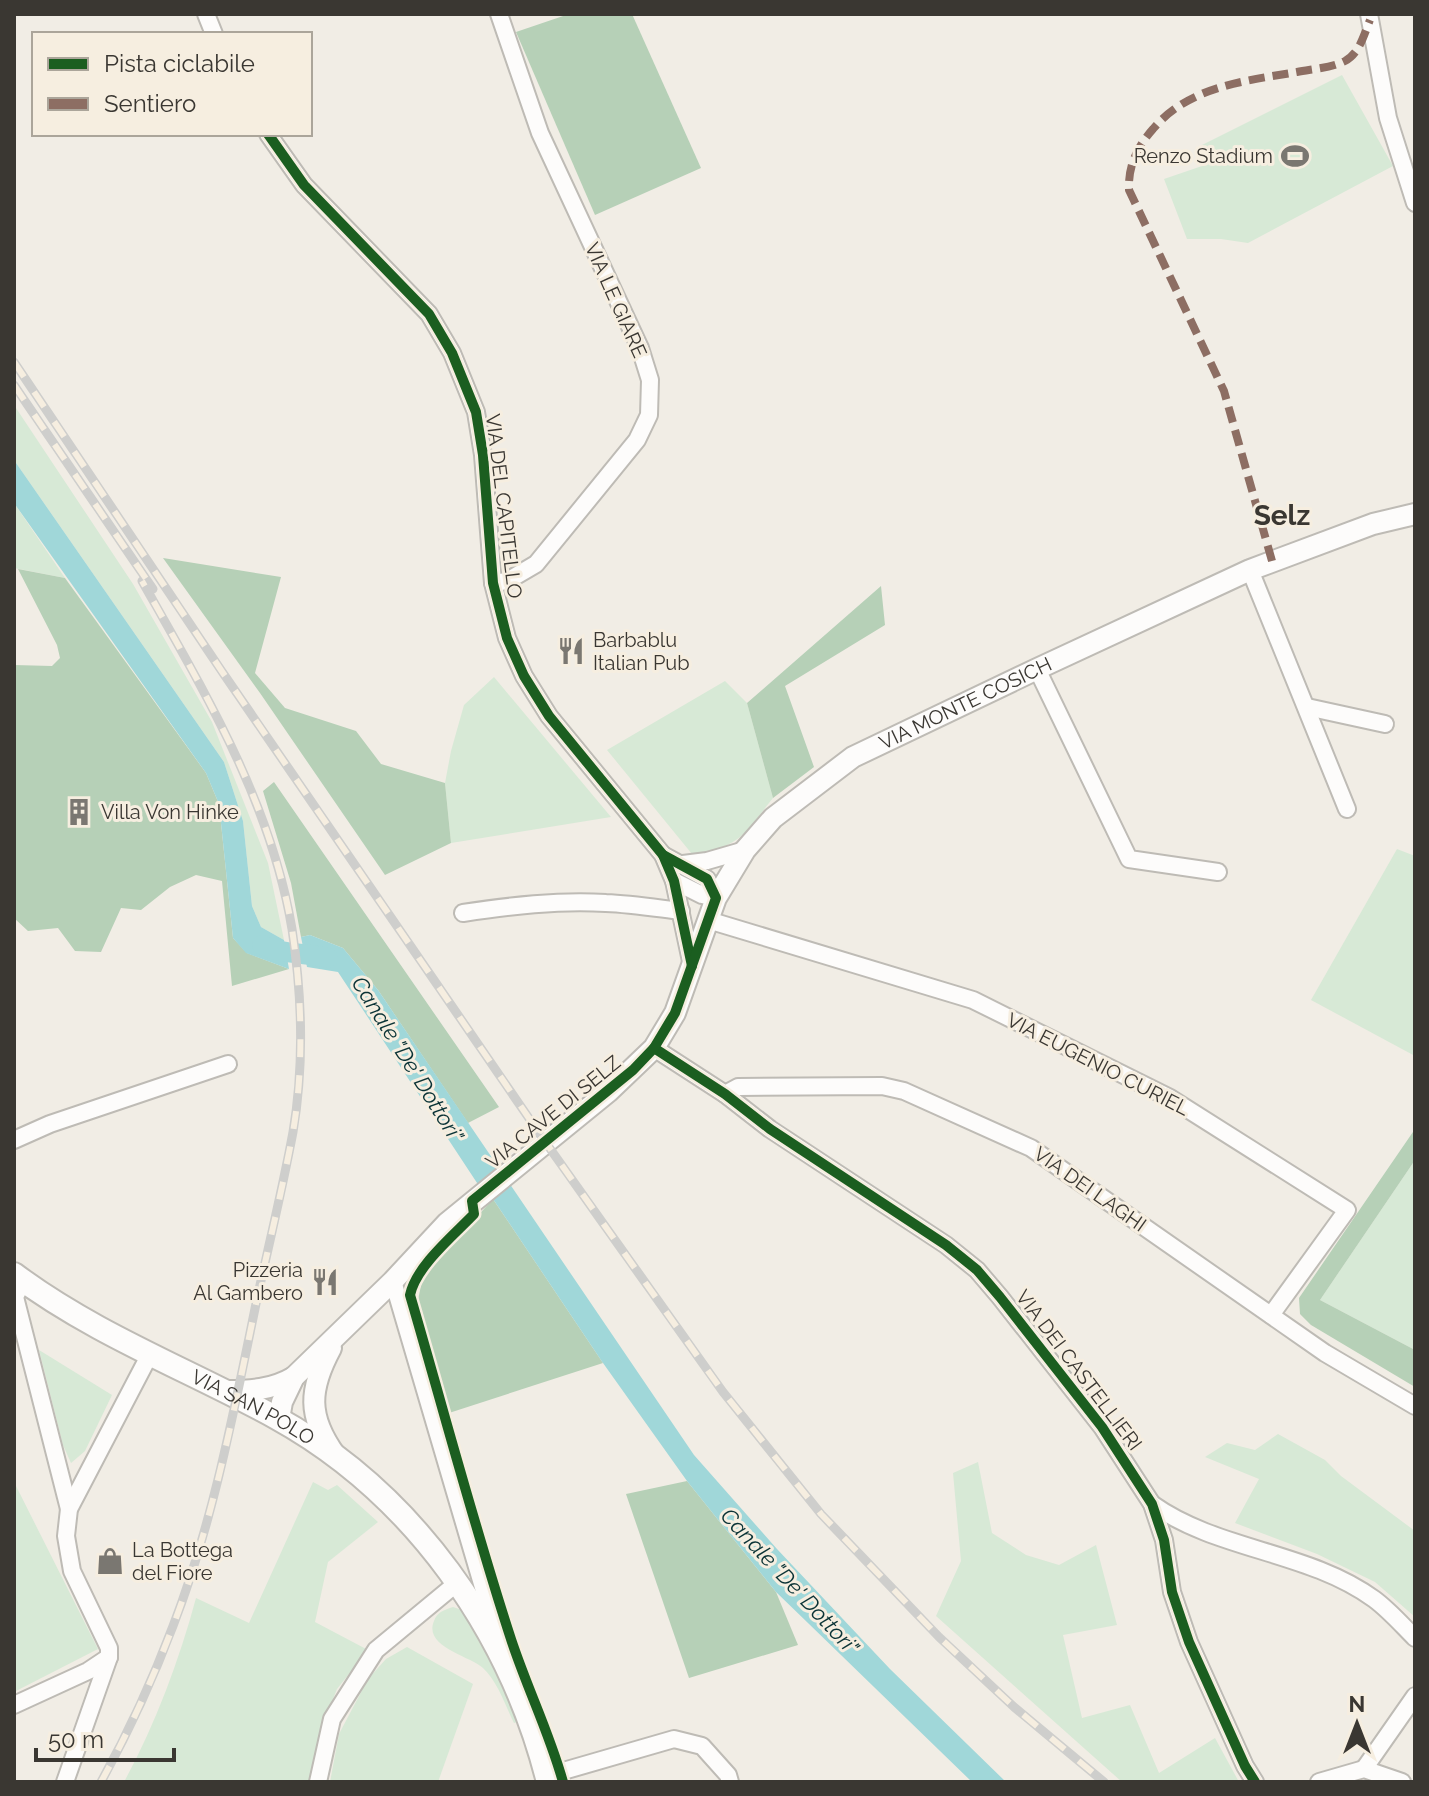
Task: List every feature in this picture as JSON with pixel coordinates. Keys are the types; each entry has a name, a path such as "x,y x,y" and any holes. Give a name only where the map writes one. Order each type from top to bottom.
{"main road":[{"name":"VIA SAN POLO","path":"18,1278 82,1318 279,1419 335,1455 378,1490 426,1541 488,1627 505,1663 547,1779"}],"street":[{"name":"VIA LE GIARE","path":"493,583 507,581 536,564 637,440 649,415 650,380 640,348 540,133 499,14"},
{"path":"1369,14 1388,118 1412,196"},
{"name":"VIA DEL CAPITELLO","path":"269,136 304,185 429,314 452,353 476,412 493,583 507,638 549,716 663,855 674,881 692,966"},
{"name":"VIA MONTE COSICH","path":"654,1048 675,1013 716,898 745,850 773,818 853,757 1250,570 1373,524 1415,514"},
{"path":"1250,570 1347,809"},
{"path":"1037,669 1129,859 1218,872"},
{"path":"1307,707 1385,724"},
{"path":"683,864 745,850"},
{"name":"VIA DEL CAPITELLO","path":"663,855 707,879 716,898"},
{"path":"674,881 702,895 716,898"},
{"path":"463,913 515,905 566,902 681,911"},
{"name":"VIA EUGENIO CURIEL","path":"708,920 973,1000 1170,1098 1347,1210 1271,1315"},
{"name":"VIA DEI CASTELLIERI","path":"654,1048 946,1245 977,1270 1102,1427 1152,1504 1164,1540 1172,1592 1189,1642 1255,1782"},
{"name":"VIA CAVE DI SELZ","path":"225,1391 264,1389 281,1385 294,1377 393,1281 447,1223 608,1092 654,1048"},
{"path":"14,1140 64,1119 228,1064"},
{"name":"VIA DEI LAGHI","path":"725,1094 738,1087 882,1086 904,1091 1031,1148 1325,1353 1415,1406"},
{"path":"18,1278 15,1297 69,1509 66,1536 72,1571 109,1648 109,1657 65,1782"},
{"path":"393,1281 505,1663"},
{"name":"VIA CAVE DI SELZ","path":"279,1419 293,1411 313,1389 340,1333"},
{"path":"69,1509 150,1354"},
{"name":"VIA CAVE DI SELZ","path":"279,1419 287,1389 294,1377"},
{"path":"313,1389 319,1428 335,1455"},
{"name":"VIA DEI CASTELLIERI","path":"1152,1504 1172,1519 1196,1529 1284,1557 1336,1578 1374,1599 1415,1638"},
{"path":"318,1782 332,1719 376,1650 457,1583"},
{"path":"14,1705 88,1671 109,1657"},
{"path":"1364,1769 1415,1696"},
{"path":"547,1779 674,1739 702,1746 728,1775 730,1782"},
{"path":"1319,1782 1364,1769 1402,1782"}],"green space":[{"path":"569,14 632,14 701,168 595,215 516,32"},
{"name":"Renzo Stadium","path":"1342,75 1393,166 1248,243 1187,239 1164,179 1205,165 1198,147"},
{"path":"14,405 133,584 212,722 268,863 284,940 261,927 252,906 243,821 224,762 14,460"},
{"path":"14,503 65,578 14,568"},
{"path":"163,558 281,577 255,673 285,708 356,731 381,764 445,783 451,843 385,875"},
{"path":"18,569 65,578 206,773 219,804 233,938 247,953 289,969 232,986 222,881 196,875 170,887 141,910 121,908 101,952 75,951 58,928 28,931 14,918 14,665 52,666 60,658 57,645"},
{"path":"881,586 885,625 785,686 814,767 773,798 747,703"},
{"path":"494,677 611,817 451,843 445,783 451,751 464,705"},
{"path":"725,681 747,703 773,798 732,843 692,854 607,750"},
{"path":"274,782 499,1107 468,1123 378,990 343,948 310,935 301,937 291,883 263,791"},
{"path":"1397,849 1415,856 1415,1056 1311,1000"},
{"path":"1415,1129 1415,1160 1320,1300 1415,1350 1415,1387 1311,1325 1300,1314 1299,1298"},
{"path":"1415,1160 1415,1350 1320,1300"},
{"path":"493,1199 603,1363 449,1413 418,1300 423,1276"},
{"path":"39,1350 112,1395 85,1451 71,1463 63,1445"},
{"path":"1278,1434 1325,1460 1341,1476 1415,1531 1415,1617 1375,1582 1317,1554 1235,1523 1259,1479 1205,1457 1227,1443 1255,1450"},
{"path":"978,1462 992,1533 1026,1555 1059,1565 1096,1545 1117,1625 1063,1635 1082,1718 1130,1705 1159,1773 1215,1738 1239,1782 1122,1782 936,1616 961,1561 953,1473"},
{"path":"687,1481 776,1592 798,1645 689,1678 626,1494"},
{"path":"14,1482 98,1649 14,1692"},
{"path":"313,1482 328,1490 337,1485 378,1522 328,1562 315,1622 368,1650 337,1689 319,1735 310,1782 124,1782 165,1692 196,1598 249,1623"},
{"path":"453,1607 465,1611 475,1623 520,1721 514,1723 497,1687 483,1668 435,1638 432,1630 435,1618"},
{"path":"407,1647 473,1684 438,1782 330,1782 339,1734 368,1679 386,1659"}],"water":[{"path":"14,460 224,762 243,821 252,906 261,927 284,940 289,969 246,953 233,938 219,804 206,773 14,503"},
{"path":"310,935 343,948 378,990 694,1455 890,1669 1006,1782 972,1782 776,1592 687,1481 603,1363 493,1199 483,1192 338,972 307,967 301,937"}],"waterway":[{"name":"Canale \"De' Dottori\"","path":"262,945 328,958"}],"railway":[{"path":"14,362 546,1143 723,1392 821,1514 939,1637 1014,1707 1104,1782"},
{"path":"14,385 153,589"},
{"path":"101,1782 140,1706 165,1646 212,1504 289,1152 297,1107 300,1057 300,1005 292,929 268,837 252,792 211,706 142,581"}],"marked path":[{"path":"1272,561 1224,391 1129,190 1130,173 1147,136 1183,103 1238,83 1328,67 1345,61 1358,48 1370,20"}],"cycle path":[{"path":"269,136 304,185 429,314 452,353 476,412 483,455 493,583 507,638 524,676 549,716 663,855 674,881 692,966"},
{"path":"563,1782 515,1652 410,1295 428,1262 474,1214 472,1201 633,1070 654,1048 675,1013 716,898 707,879 663,855"},
{"path":"654,1048 946,1245 977,1270 1000,1297 1102,1427 1152,1504 1164,1540 1172,1592 1189,1642 1255,1782"}],"place":[{"name":"Renzo Stadium","path":"1295,156"},
{"name":"Barbablu Italian Pub","path":"571,651"},
{"name":"Villa Von Hinke","path":"79,812"},
{"name":"Pizzeria Al Gambero","path":"325,1282"},
{"name":"La Bottega del Fiore","path":"110,1561"}],"district":[{"name":"Selz","path":"1282,515"}]}
